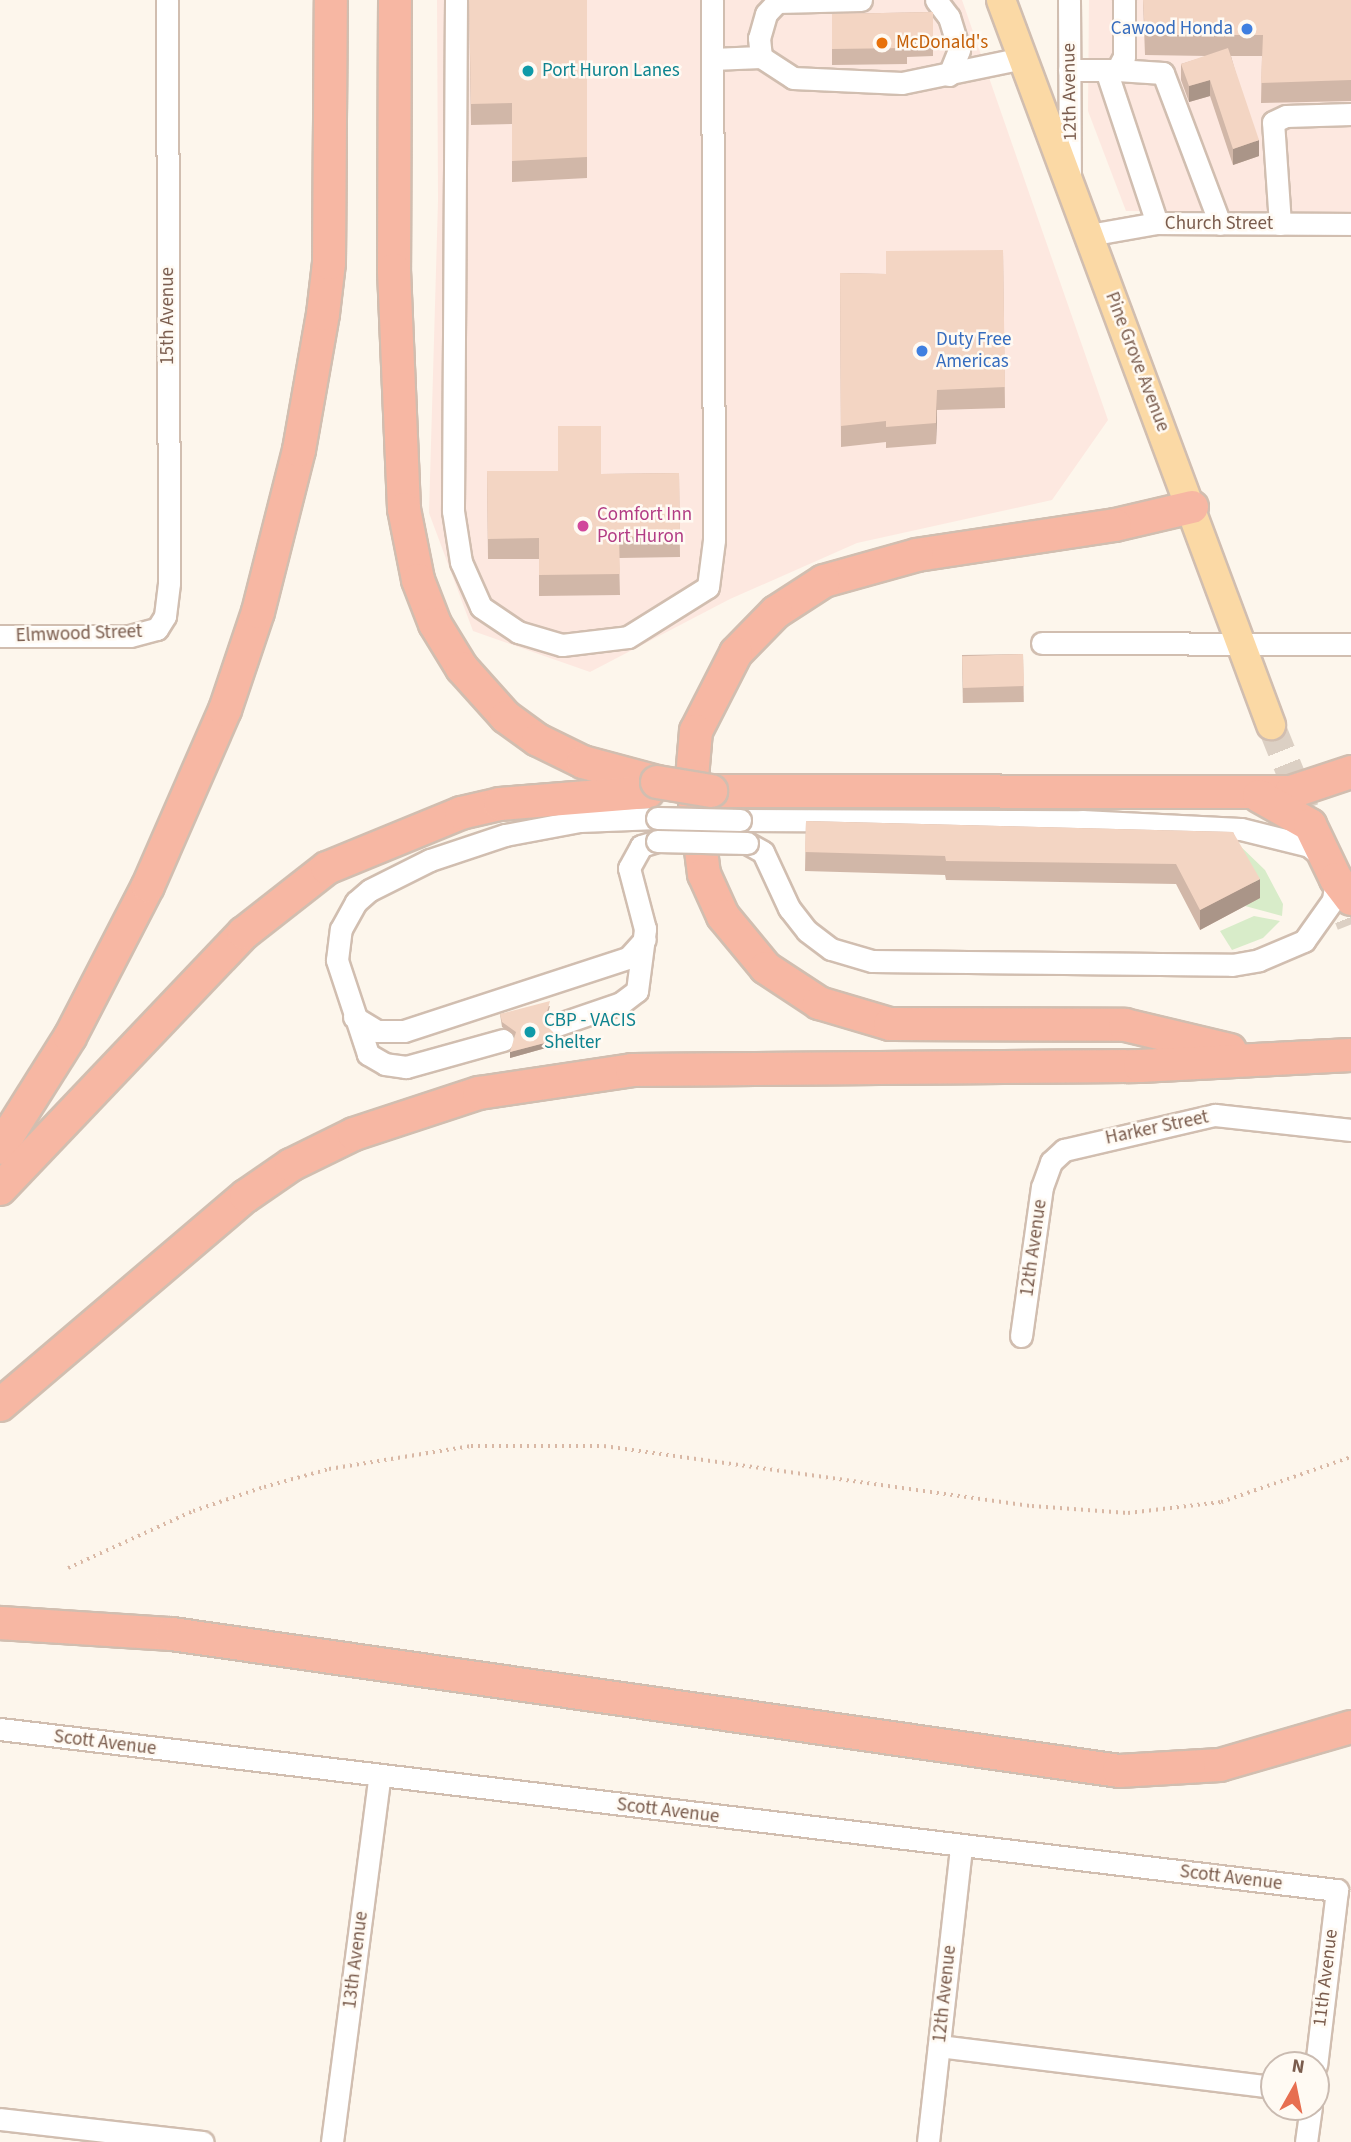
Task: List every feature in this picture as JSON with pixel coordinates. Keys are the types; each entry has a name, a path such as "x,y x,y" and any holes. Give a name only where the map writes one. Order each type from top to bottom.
{"highway":[{"path":"0,1148 70,1037 115,953 209,747 258,612 299,450 329,262 331,0"},
{"path":"396,0 394,270 404,509 410,553 435,624 476,685 521,729 657,797"},
{"path":"1192,507 1115,525 916,555 824,580 776,612 736,653 696,731 692,778 704,874 734,934 766,968 802,993 843,1013 914,1026 1125,1025 1271,1057"},
{"path":"0,1189 218,959 294,890 345,858 461,813 500,804 580,794 730,801 1303,790 1351,772"},
{"path":"1237,791 1269,800 1298,816 1317,834 1344,887"},
{"path":"0,1405 246,1196 291,1165 354,1134 479,1093 632,1070 1140,1066 1332,1053 1351,1067"},
{"path":"0,1623 172,1634 1119,1770 1220,1765 1351,1727"}],"main road":[{"name":"Pine Grove Avenue","path":"1001,0 1271,725"}],"street":[{"name":"15th Avenue","path":"157,629 165,616 169,583 167,0"},
{"path":"456,0 453,510 458,549 481,607 518,632 562,645 628,638 708,587 714,540 712,0"},
{"path":"761,57 760,38 766,14 777,2 861,0"},
{"path":"936,0 949,17 959,50 949,75"},
{"name":"12th Avenue","path":"1069,0 1070,184"},
{"path":"1112,70 1124,57 1124,0"},
{"path":"712,59 761,57 793,78 825,83 902,83 1023,58"},
{"path":"1069,70 1163,73 1220,224"},
{"path":"1112,70 1157,223"},
{"path":"1280,224 1273,122 1286,116 1351,114"},
{"name":"Church Street","path":"1089,235 1157,223 1351,224"},
{"name":"Elmwood Street","path":"0,636 130,636 157,629"},
{"path":"1042,643 1351,644"},
{"path":"503,1040 397,1067 368,1054 340,975 338,946 348,915 370,890 430,860 505,835 580,821 657,797"},
{"path":"557,1024 629,998 641,981 644,918 629,868 635,851 657,841 747,843 759,847 789,908 807,931 831,949 872,961 1245,962 1304,941 1344,887 1309,846 1256,831 1156,827 1084,835 926,833 855,822 796,820 730,801"},
{"path":"769,866 771,836 783,824 796,820"},
{"path":"354,1017 377,1031 404,1031 628,958 645,939"},
{"name":"Harker Street","path":"1051,1162 1073,1147 1215,1115 1351,1130"},
{"name":"12th Avenue","path":"1021,1336 1042,1187 1051,1162"},
{"name":"Scott Avenue","path":"0,1729 379,1778 1337,1890"},
{"name":"13th Avenue","path":"332,2142 379,1778"},
{"name":"12th Avenue","path":"928,2142 961,1846"},
{"name":"11th Avenue","path":"1318,2051 1337,1890"},
{"path":"939,2046 1260,2085"},
{"path":"0,2119 203,2142"},
{"path":"1307,2142 1309,2121"}],"path":[{"path":"68,1568 193,1511 264,1487 329,1468 471,1446 604,1446 1032,1506 1128,1513 1222,1502 1351,1457"}],"shaded area":[{"path":"437,0 962,0 1108,420 1052,500 857,543 730,599 590,672 473,631 429,513 438,201"},
{"path":"1089,0 1351,0 1351,212 1126,211 1088,111"}],"green space":[{"path":"1235,841 1265,870 1283,904 1282,916 1245,906 1259,898"},
{"path":"1254,916 1280,921 1263,938 1232,950 1220,931"}],"building":[{"name":"Port Huron Lanes","path":"469,0 587,0 587,157 512,161 512,103 471,104"},
{"name":"Cawood Honda","path":"1143,0 1351,0 1351,80 1261,83 1263,35 1145,35"},
{"path":"933,12 933,41 907,41 907,48 832,49 832,14"},
{"path":"1228,48 1259,140 1233,149 1210,80 1189,86 1181,64"},
{"name":"Duty Free Americas","path":"1003,250 1005,387 937,390 936,423 886,427 886,421 841,426 840,273 886,274 886,251"},
{"name":"Comfort Inn Port Huron","path":"558,426 601,426 601,474 679,473 680,536 619,537 620,574 539,575 539,538 488,539 487,471 558,471"},
{"path":"1023,654 1024,686 963,688 962,656"},
{"path":"806,821 1233,832 1260,879 1200,910 1176,864 946,861 945,856 805,852"},
{"name":"CBP - VACIS Shelter","path":"550,1001 544,1023 560,1039 510,1052 516,1032 502,1022 500,1014"}],"tunnel":[{"path":"1271,725 1305,809"},
{"path":"1333,879 1351,925"}],"place":[{"name":"Cawood Honda","path":"1247,29"},
{"name":"McDonald's","path":"882,43"},
{"name":"Port Huron Lanes","path":"528,71"},
{"name":"Duty Free Americas","path":"922,351"},
{"name":"Comfort Inn Port Huron","path":"583,526"},
{"name":"CBP - VACIS Shelter","path":"530,1032"}]}
